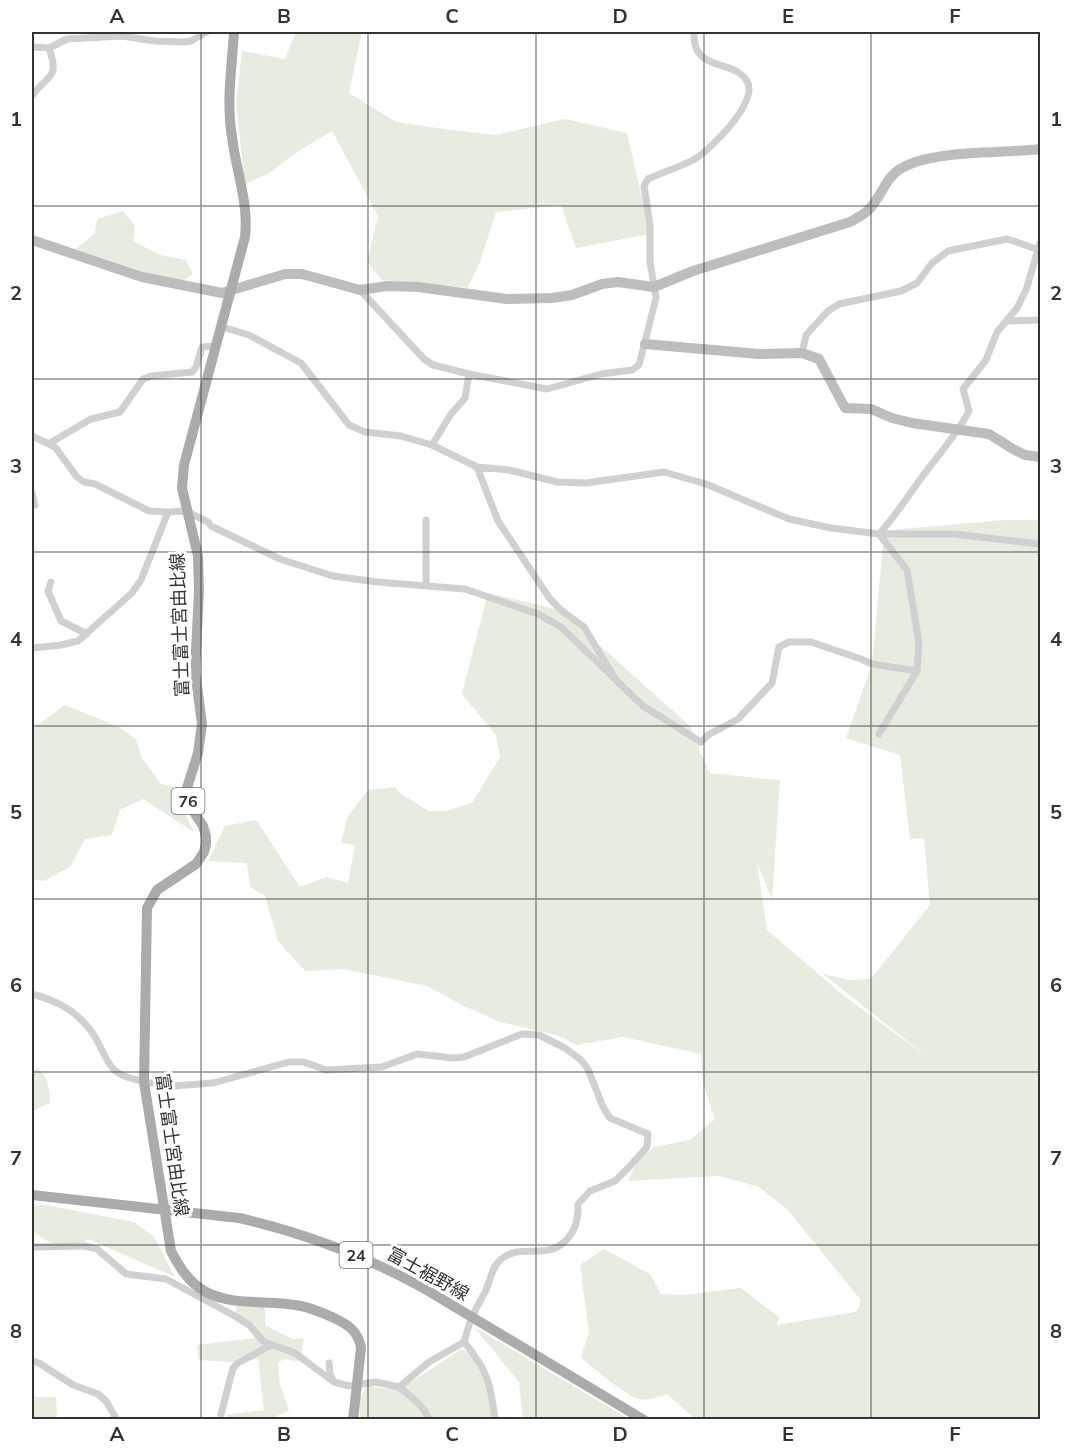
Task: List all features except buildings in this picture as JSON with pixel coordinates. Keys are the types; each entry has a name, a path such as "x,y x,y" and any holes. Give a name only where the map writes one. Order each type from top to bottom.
{"main road":[{"name":"富士富士宮由比線","path":"234,32 229,111 247,224 222,327 184,465 182,488 198,556 199,591 195,671 202,724 198,753 186,784 186,791 188,803 203,826 206,844 204,852 195,864 157,890 147,908 144,1081 171,1251 180,1269 204,1291 230,1300 300,1306 346,1323 354,1330 360,1340 361,1348 353,1419"},
{"name":"富士裾野線","path":"32,1195 239,1218 270,1225 340,1247 388,1269 644,1419"}],"street":[{"path":"32,47 49,48 67,39 122,36 184,42 191,41 207,32"},
{"path":"360,290 424,359 433,365 547,389 601,374 632,370 639,365 656,298 650,262 650,225 644,186 648,179 695,159 734,122 747,94 746,80 713,63 695,48 694,32"},
{"path":"32,96 49,79 54,70 49,48"},
{"path":"32,240 142,277 222,293 285,274 302,274 360,290 387,286 418,287 507,299 562,297 602,284 618,282 654,287 693,271 850,222 867,212 899,169 924,159 961,154 1041,150"},
{"path":"802,353 806,335 828,311 839,304 902,291 917,283 932,263 948,251 1007,239 1039,246 1026,290 1009,321 997,332 986,360 963,389 969,411 960,428 892,521 879,534"},
{"path":"1009,321 1041,320"},
{"path":"222,327 249,335 302,363 349,425 364,432 401,436 432,445 477,467 509,470 557,482 586,483 664,472 706,484 789,519 831,528 879,534 954,534 1041,544"},
{"path":"645,344 759,354 802,353 819,359 845,408 871,409 912,423 960,428 989,434 1013,450 1025,455 1041,457"},
{"path":"50,443 91,419 120,412 143,379 151,376 192,372 196,367 202,347 216,346"},
{"path":"432,445 451,414 465,398 469,374"},
{"path":"32,436 50,443 84,482 94,484 149,511 186,511 208,522 211,526 280,559 333,576 465,589 538,614 561,627 643,706 701,742 708,735 738,719 772,683 779,647 789,642 811,642 872,664 917,671"},
{"path":"477,467 498,521 550,599 584,627 616,680"},
{"path":"32,493 35,505"},
{"path":"32,648 74,643 132,593 141,580 168,512"},
{"path":"426,520 426,585"},
{"path":"879,534 907,570 919,643 917,671 879,734"},
{"path":"51,582 48,591 61,621 87,634"},
{"path":"32,994 56,1001 68,1008 88,1027 112,1068 120,1076 173,1086 213,1083 289,1062 304,1062 326,1070 382,1067 417,1054 465,1057 522,1034 539,1035 565,1048 581,1060 610,1118 648,1134 647,1148 615,1181 590,1191 578,1204 576,1229 562,1245 542,1252 522,1251 506,1255 498,1262 472,1317 464,1342 429,1362 399,1387"},
{"path":"32,1247 86,1246 97,1249 126,1274 166,1279 249,1325 264,1342 295,1353 334,1382 349,1386 376,1382 399,1387 426,1411 429,1419"},
{"path":"464,1342 485,1370 493,1395 495,1419"},
{"path":"221,1414 233,1368 271,1345"},
{"path":"32,1361 39,1363 73,1385 98,1394 106,1401 117,1419"},
{"path":"329,1363 330,1374 334,1382"}],"shaded area":[{"path":"296,32 359,32 361,36 349,93 396,122 496,135 565,119 627,133 650,234 576,248 561,205 496,212 480,262 467,288 382,280 367,262 378,216 332,131 297,152 268,174 245,184 236,105 242,51 285,59"},
{"path":"123,211 135,226 133,241 160,255 186,260 193,274 183,281 152,275 76,249 95,233 97,219"},
{"path":"1005,520 1040,520 1040,1419 695,1419 667,1394 646,1399 634,1397 609,1381 581,1357 589,1332 580,1265 604,1249 650,1274 661,1294 683,1295 741,1288 780,1318 776,1325 855,1312 859,1308 860,1299 787,1209 759,1187 720,1176 628,1181 638,1160 654,1147 690,1140 715,1119 703,1083 701,1054 623,1037 577,1045 556,1035 500,1022 427,986 343,969 305,971 278,941 265,896 250,887 247,863 208,861 225,826 256,820 300,887 327,877 348,883 355,845 341,843 348,816 368,790 395,787 401,794 429,811 446,811 472,803 500,757 496,735 462,694 488,593 560,610 690,726 694,736 701,742 699,750 710,773 780,780 772,899 757,863 767,930 843,995 930,1059 823,974 849,980 871,979 930,905 924,838 910,839 900,755 846,738 872,664 883,544 879,534 890,530"},
{"path":"65,705 121,728 136,740 142,758 161,784 178,788 182,807 194,832 143,799 120,810 112,835 85,839 71,866 44,881 32,879 32,729"},
{"path":"38,1068 46,1079 50,1103 32,1111 32,1072"},
{"path":"32,1204 134,1222 154,1237 175,1277 88,1239 77,1249 47,1240 32,1229"},
{"path":"236,1306 265,1307 265,1325 293,1339 304,1338 300,1362 286,1359 278,1362 280,1385 289,1411 274,1417 249,1421 225,1415 264,1410 258,1359 232,1362 199,1360 197,1345 255,1338 247,1327 236,1320"},
{"path":"474,1327 629,1419 523,1419 519,1382"},
{"path":"462,1349 469,1354 480,1370 497,1419 360,1419 359,1400 367,1386 399,1390"},
{"path":"32,1397 56,1397 57,1419 32,1419"}]}
